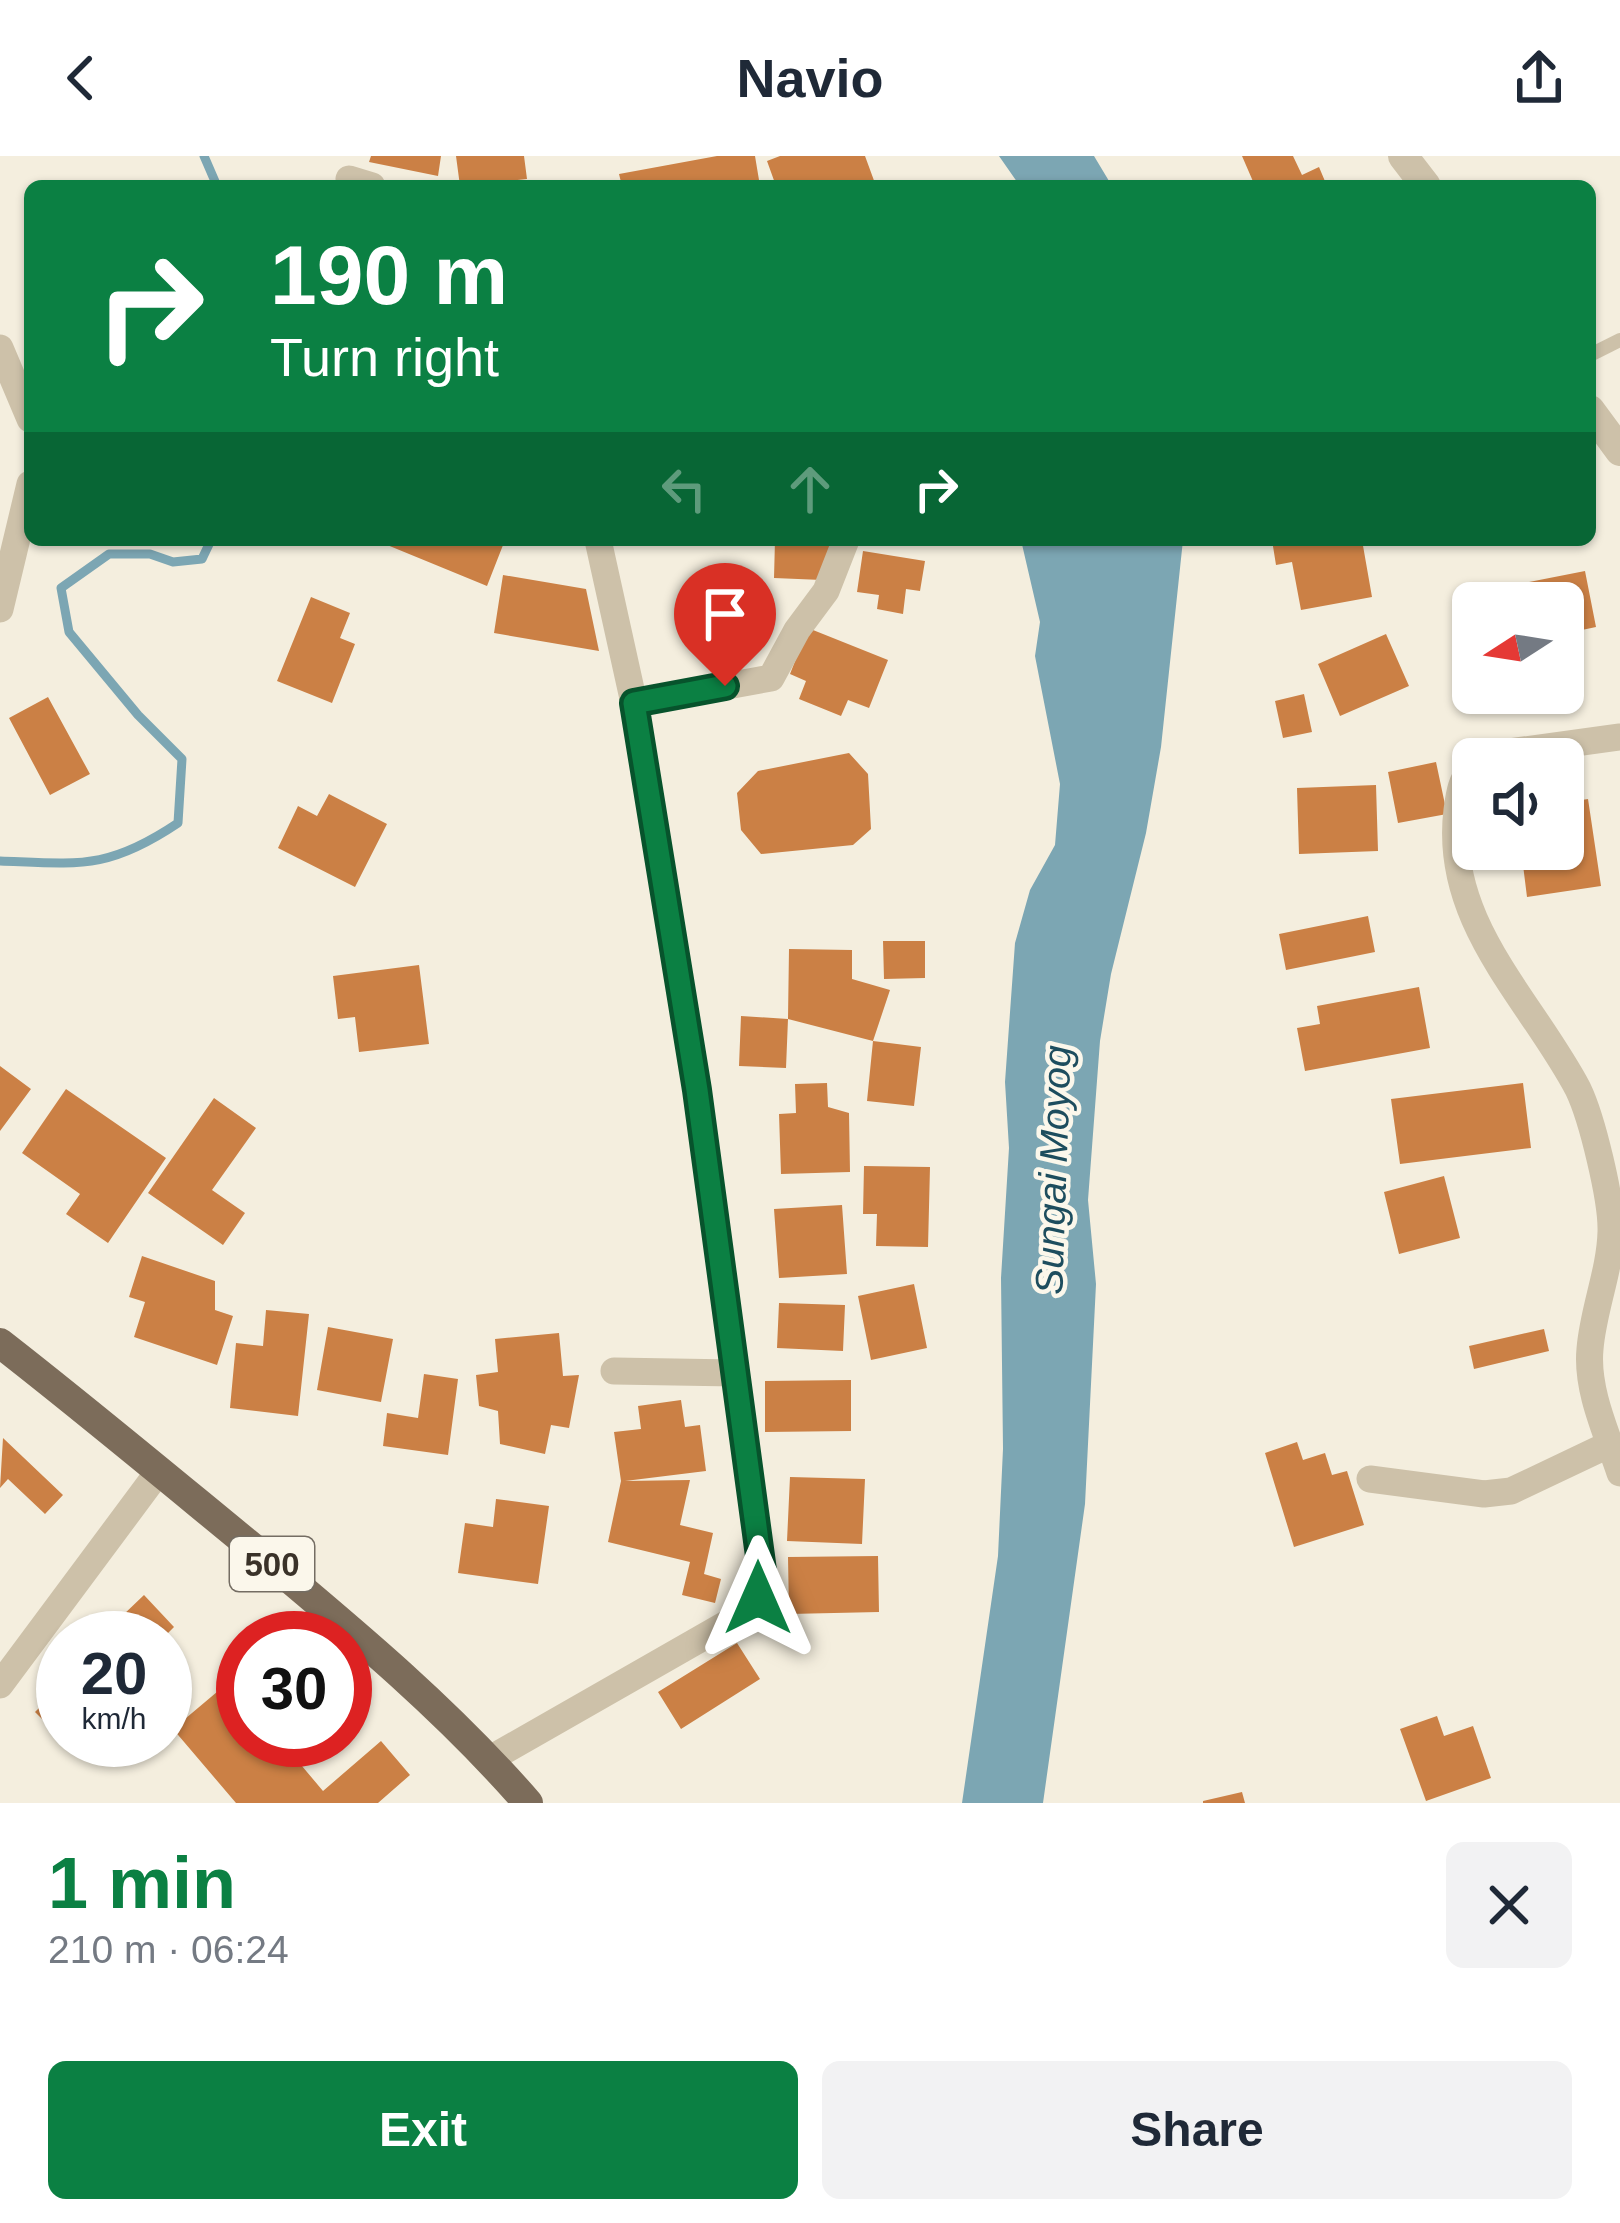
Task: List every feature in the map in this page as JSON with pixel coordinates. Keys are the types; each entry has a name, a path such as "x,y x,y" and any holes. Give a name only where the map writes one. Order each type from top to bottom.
{"main road":[{"name":"500","path":"0,1343 353,1632 490,1759 528,1803"}],"street":[{"path":"1403,156 1421,180"},
{"path":"0,348 24,405"},
{"path":"1596,418 1620,451"},
{"path":"0,609 24,509"},
{"path":"490,1759 749,1611 763,1578 697,1090 634,703 599,546"},
{"path":"634,703 771,678 797,629 826,591 844,546"},
{"path":"1584,742 1620,737"},
{"path":"1461,870 1476,926 1579,1091 1589,1119 1609,1212 1608,1255 1589,1350 1592,1382 1620,1473"},
{"path":"614,1371 735,1373"},
{"path":"1370,1479 1484,1494 1511,1491 1610,1444"},
{"path":"0,1685 159,1471"}],"water":[{"path":"999,156 1094,156 1108,180 1016,180"},
{"name":"Sungai Moyog","path":"1022,546 1182,546 1161,747 1100,1041 1088,1200 1096,1284 1085,1504 1043,1803 962,1803 998,1556 1003,1449 1001,1278 1009,1148 1005,1082 1015,943 1030,890 1055,845 1060,784 1035,656 1040,622"}],"building":[{"path":"371,156 441,156 438,176 369,162"},
{"path":"456,156 524,156 527,179 459,180"},
{"path":"717,156 755,156 759,180 620,180 619,174"},
{"path":"780,156 865,156 874,180 774,180 767,161"},
{"path":"1242,156 1293,156 1302,175 1319,167 1324,180 1252,180"},
{"path":"390,546 503,546 487,586"},
{"path":"775,546 832,546 822,580 774,578"},
{"path":"1273,546 1363,546 1372,597 1301,610 1292,562 1276,565"},
{"path":"863,551 925,561 920,591 906,589 903,614 877,609 879,595 857,592"},
{"path":"1585,571 1596,627 1584,630 1584,582 1529,582"},
{"path":"503,575 586,589 599,651 494,633"},
{"path":"311,597 350,613 340,638 355,644 332,703 277,681"},
{"path":"808,628 888,660 869,708 848,700 841,716 799,699 806,681 790,674"},
{"path":"1386,634 1409,686 1340,716 1318,664"},
{"path":"1304,694 1312,732 1283,738 1275,701"},
{"path":"48,697 90,774 50,795 9,718"},
{"path":"849,753 868,774 871,829 853,845 761,854 741,830 737,793 758,771"},
{"path":"1436,762 1447,814 1398,823 1388,772"},
{"path":"1376,785 1378,851 1299,854 1297,788"},
{"path":"329,794 387,824 355,887 278,848 298,806 317,816"},
{"path":"1588,799 1601,886 1527,897 1524,870 1584,870 1584,800"},
{"path":"1368,916 1375,952 1286,970 1279,934"},
{"path":"883,941 925,941 925,978 884,979"},
{"path":"789,949 852,950 852,979 890,990 873,1041 788,1019"},
{"path":"419,965 429,1044 359,1052 355,1017 338,1019 333,976"},
{"path":"1419,987 1430,1048 1305,1071 1297,1028 1320,1024 1317,1006"},
{"path":"741,1016 788,1019 786,1068 739,1066"},
{"path":"873,1041 921,1047 914,1106 867,1101"},
{"path":"0,1066 31,1089 0,1131"},
{"path":"827,1083 828,1107 849,1113 850,1172 781,1174 779,1114 796,1113 795,1084"},
{"path":"1523,1083 1531,1148 1400,1164 1391,1099"},
{"path":"66,1089 166,1158 108,1243 66,1214 80,1194 22,1153"},
{"path":"214,1098 256,1128 212,1190 245,1213 223,1245 148,1193"},
{"path":"864,1166 930,1167 928,1247 876,1246 877,1214 863,1214"},
{"path":"1444,1176 1460,1238 1399,1254 1384,1192"},
{"path":"842,1205 847,1274 779,1278 774,1209"},
{"path":"142,1256 215,1281 215,1310 233,1316 217,1365 134,1337 145,1302 129,1297"},
{"path":"914,1284 927,1348 871,1360 858,1296"},
{"path":"779,1303 845,1305 843,1351 777,1348"},
{"path":"266,1310 309,1314 298,1416 230,1408 236,1343 263,1346"},
{"path":"328,1327 393,1339 381,1402 317,1390"},
{"path":"1544,1329 1549,1351 1474,1369 1469,1346"},
{"path":"559,1333 563,1376 579,1375 569,1428 551,1425 545,1454 500,1444 498,1411 479,1406 476,1375 498,1372 495,1339"},
{"path":"424,1374 458,1379 448,1455 383,1446 387,1413 418,1418"},
{"path":"851,1380 851,1431 765,1432 765,1381"},
{"path":"681,1400 685,1427 700,1425 706,1471 625,1481 690,1480 680,1525 713,1533 704,1574 721,1579 715,1603 682,1595 690,1562 608,1542 621,1481 614,1432 641,1429 638,1406"},
{"path":"3,1438 63,1495 45,1514 8,1479 0,1488"},
{"path":"1297,1442 1303,1460 1325,1453 1332,1475 1347,1471 1364,1525 1294,1547 1265,1453"},
{"path":"790,1477 865,1479 862,1544 787,1541"},
{"path":"496,1499 549,1506 538,1584 458,1573 465,1523 493,1527"},
{"path":"878,1556 879,1612 789,1614 788,1557"},
{"path":"144,1595 159,1611 127,1611"},
{"path":"737,1643 760,1679 681,1729 658,1692"},
{"path":"216,1693 216,1767 303,1767 323,1791 351,1767 372,1767 372,1749 381,1741 410,1775 378,1803 236,1803 192,1751 192,1713"},
{"path":"1437,1716 1444,1736 1473,1726 1491,1778 1426,1801 1400,1729"},
{"path":"1242,1792 1245,1803 1203,1803 1203,1801"}],"waterway":[{"path":"204,156 214,180"},
{"path":"0,861 93,861 132,849 178,823 182,759 138,715 69,632 61,588 109,554 150,554 173,562 202,559 208,546"}],"route":[{"path":"725,686 634,703 697,1090 763,1578 758,1598"}]}
